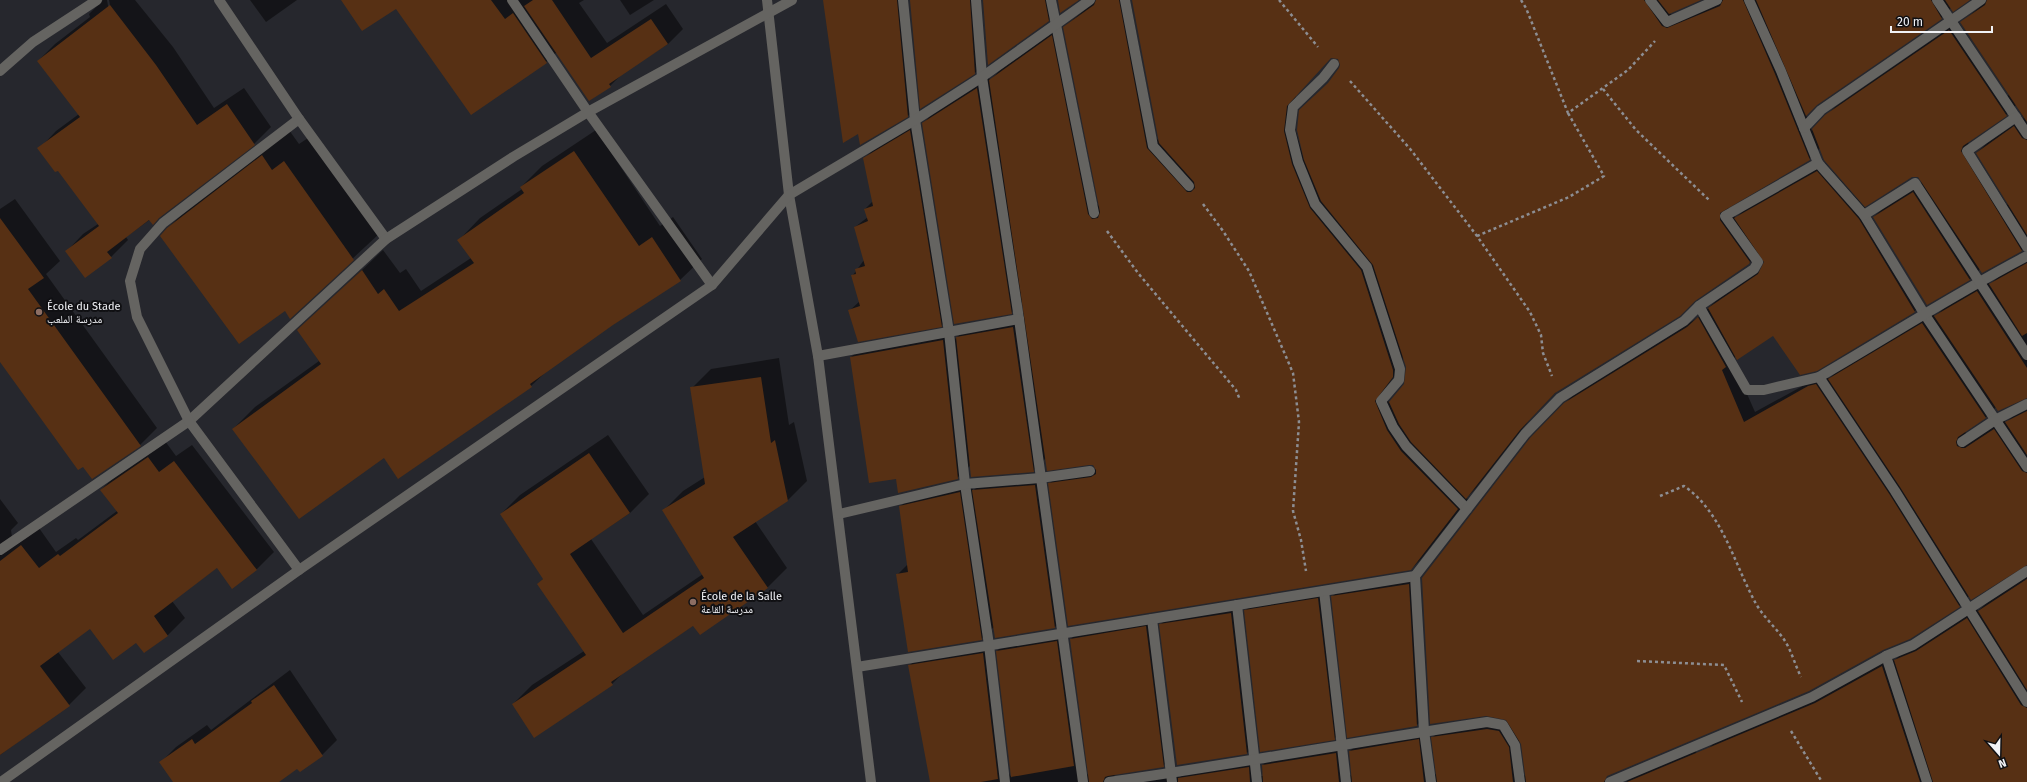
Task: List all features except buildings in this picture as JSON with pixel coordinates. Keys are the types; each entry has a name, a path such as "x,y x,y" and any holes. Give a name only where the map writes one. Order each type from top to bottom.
{"street":[{"path":"0,71 33,42 97,0"},
{"path":"219,0 299,119 386,239"},
{"path":"512,0 588,112 712,285"},
{"path":"767,0 789,195 818,356 871,782"},
{"path":"0,550 189,421 386,239 513,157 588,112 792,0"},
{"path":"903,0 915,120 949,332 965,484 989,645 1005,782"},
{"path":"976,0 982,77 1019,319 1083,782"},
{"path":"1051,0 1054,25 1094,212"},
{"path":"1,782 299,570 712,285 789,195 915,120 982,77 1090,0"},
{"path":"1125,0 1153,146 1189,186"},
{"path":"1650,0 1667,22 1717,0"},
{"path":"1749,0 1781,71 1818,163 1864,215 1925,315 2027,467"},
{"path":"1937,0 2027,134"},
{"path":"1804,128 1821,110 1981,0"},
{"path":"1334,64 1323,78 1293,107 1290,130 1298,162 1315,204 1367,267 1400,369 1399,380 1381,401 1393,427 1406,446 1467,509"},
{"path":"2016,117 1967,151 2027,247"},
{"path":"299,119 163,223 140,249 130,281 137,317 189,421 299,570"},
{"path":"1431,782 1424,731 1415,576 1525,434 1560,398 1684,321 1699,306 1754,269 1758,262 1725,216 1818,163"},
{"path":"1864,215 1916,183 1978,282 2027,355"},
{"path":"1699,306 1747,390 1764,390 1819,377 1978,282 2027,256"},
{"path":"818,356 1019,319"},
{"path":"1819,377 1895,491 2027,702"},
{"path":"1962,442 1995,420 2027,404"},
{"path":"838,514 965,484 1040,478 1090,471"},
{"path":"1610,782 1812,697 1886,656 1913,645 2027,571"},
{"path":"857,666 1415,576"},
{"path":"1324,591 1346,782"},
{"path":"1237,605 1258,782"},
{"path":"1152,619 1171,778"},
{"path":"1886,656 1928,782"},
{"path":"1109,782 1171,778 1341,744 1488,722 1503,725 1515,745 1520,782"}],"path":[{"path":"1279,0 1411,150 1477,236 1530,312 1542,335 1543,353 1560,398"},
{"path":"1477,236 1568,197 1604,176 1568,113 1526,8 1521,0"},
{"path":"1568,113 1628,70 1652,46 1667,22"},
{"path":"1603,89 1636,130 1725,216"},
{"path":"1189,186 1223,231 1249,271 1293,373 1299,422 1293,511 1301,540 1309,593"},
{"path":"1094,212 1138,273 1236,390 1240,400"},
{"path":"1660,496 1684,486 1695,493 1719,526 1755,603 1784,640 1812,697"},
{"path":"1637,661 1724,665 1752,722"},
{"path":"1778,711 1822,782"}],"place":[{"name":"École du Stade مدرسة الملعب","path":"39,312"},
{"name":"École de la Salle مدرسة القاعة","path":"693,602"}]}
